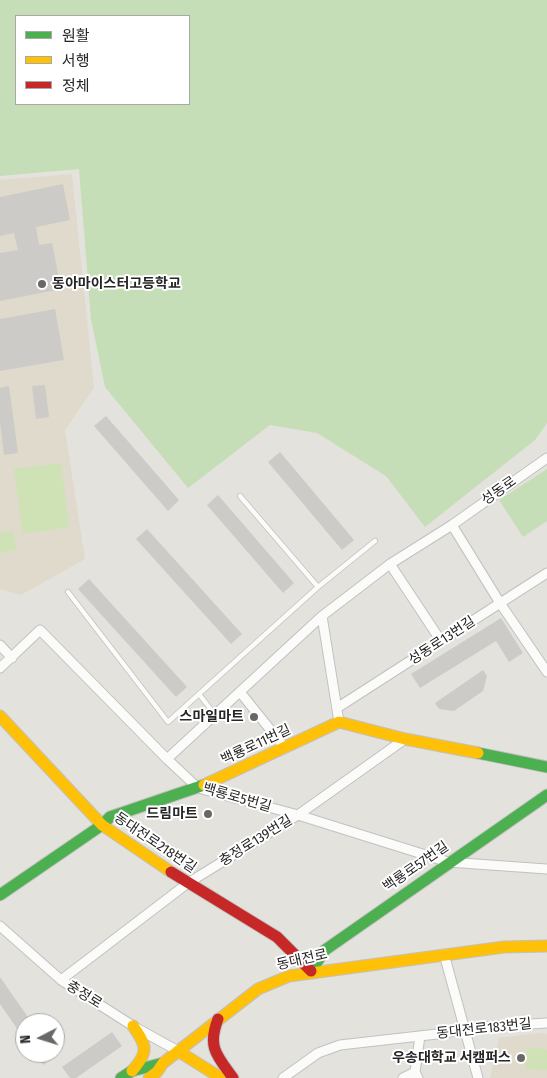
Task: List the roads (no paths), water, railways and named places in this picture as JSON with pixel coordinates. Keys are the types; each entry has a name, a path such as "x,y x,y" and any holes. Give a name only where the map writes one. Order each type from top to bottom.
{"street":[{"name":"성동로","path":"167,759 322,616 390,564 452,524 547,458"},
{"path":"452,524 500,603 547,672"},
{"path":"390,564 440,642"},
{"name":"성동로13번길","path":"337,708 547,573"},
{"path":"322,616 339,722 405,738 547,766"},
{"name":"백룡로5번길","path":"0,668 40,630 198,788 298,816 448,862 547,869"},
{"path":"0,645 12,658"},
{"path":"240,692 285,748"},
{"name":"동대전로218번길","path":"0,716 102,825 188,883 276,937 301,959 311,972"},
{"name":"백룡로11번길","path":"0,895 102,825 110,817 198,788 339,722"},
{"name":"충정로139번길","path":"61,980 188,883 298,816 405,738"},
{"name":"백룡로57번길","path":"311,972 325,950 448,862 547,795"},
{"name":"충정로","path":"0,926 61,980 133,1026 178,1050"},
{"name":"동대전로","path":"121,1078 132,1071 162,1062 220,1016 258,989 289,976 504,947 547,946"},
{"path":"444,954 466,1028 478,1078"},
{"path":"220,1016 211,1034 211,1044 233,1078"},
{"name":"동대전로183번길","path":"283,1078 318,1053 340,1045 446,1034 466,1028 505,1024 547,1023"},
{"path":"132,1071 143,1059 146,1049 144,1040 133,1026"},
{"name":"동대전로183번길","path":"417,1075 420,1036"},
{"path":"178,1050 221,1078"},
{"name":"동대전로","path":"148,1078 157,1072 162,1062"},
{"path":"403,1078 417,1075"}],"lane":[{"path":"240,496 318,587"},
{"path":"68,592 168,722 318,587 374,541"},
{"path":"199,694 215,715"}],"place":[{"name":"동아마이스터고등학교","path":"42,284"},
{"name":"스마일마트","path":"254,717"},
{"name":"드림마트","path":"208,814"},
{"name":"우송대학교 서캠퍼스","path":"521,1058"}]}
